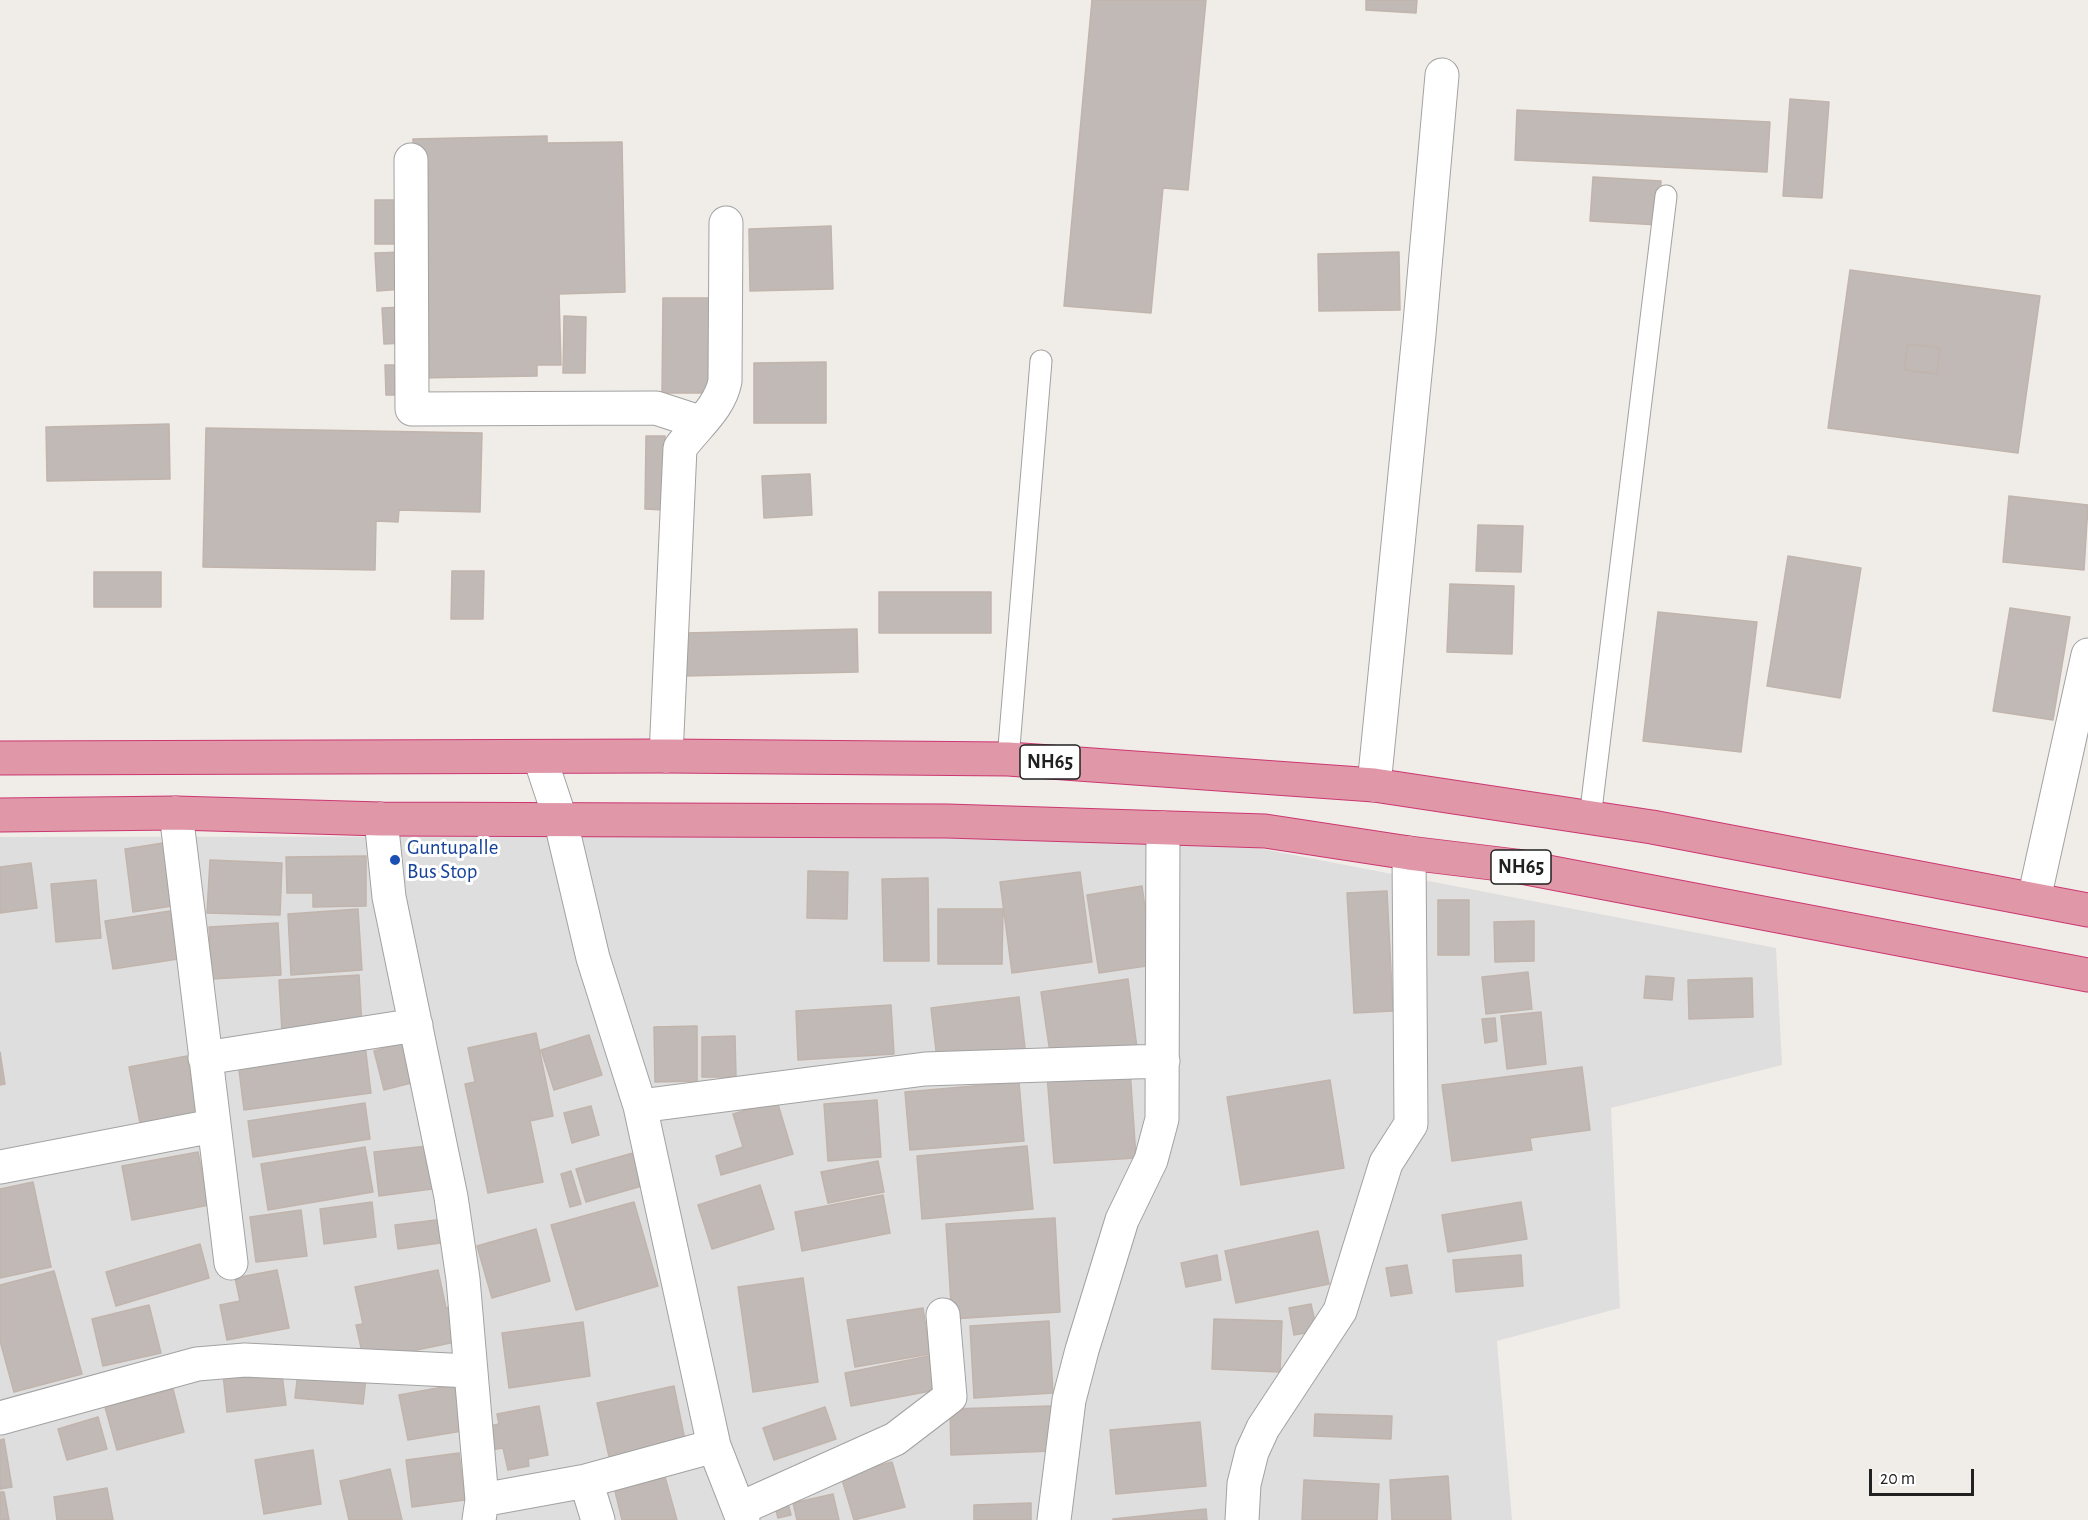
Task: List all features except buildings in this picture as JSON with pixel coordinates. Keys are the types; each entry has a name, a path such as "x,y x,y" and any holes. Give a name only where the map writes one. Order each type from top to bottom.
{"highway":[{"name":"NH65","path":"0,758 666,756 1008,759 1374,786 1590,818 2088,910"},
{"name":"NH65","path":"0,815 176,813 381,819 947,821 1265,831 1409,853 1516,866 2088,975"}],"street":[{"path":"1374,786 1442,75"},
{"path":"411,160 412,409 656,408 699,422"},
{"path":"666,756 680,448 699,422 718,402 725,381 726,223"},
{"path":"2034,899 2088,655"},
{"path":"540,758 560,818 593,958 640,1106 714,1446 741,1514 895,1439 950,1397 943,1315"},
{"path":"176,813 231,1263"},
{"path":"381,819 389,897 451,1197 463,1279 480,1510 714,1446"},
{"path":"1054,1520 1069,1400 1122,1220 1158,1139 1163,1061 1162,828"},
{"path":"1242,1520 1244,1484 1252,1452 1263,1428 1340,1311 1386,1163 1411,1124 1409,853"},
{"path":"205,1058 416,1025"},
{"path":"640,1106 925,1069 1163,1061"},
{"path":"0,1167 213,1126"},
{"path":"0,1418 196,1364 245,1360 470,1371"},
{"path":"586,1481 598,1520"}],"lane":[{"path":"1590,818 1666,196"},
{"path":"1008,759 1041,361"}],"shaded area":[{"path":"1195,836 1776,948 1782,1065 1611,1108 1620,1308 1497,1341 1512,1520 0,1520 0,837"}],"place":[{"name":"Guntupalle Bus Stop","path":"395,860"}]}
